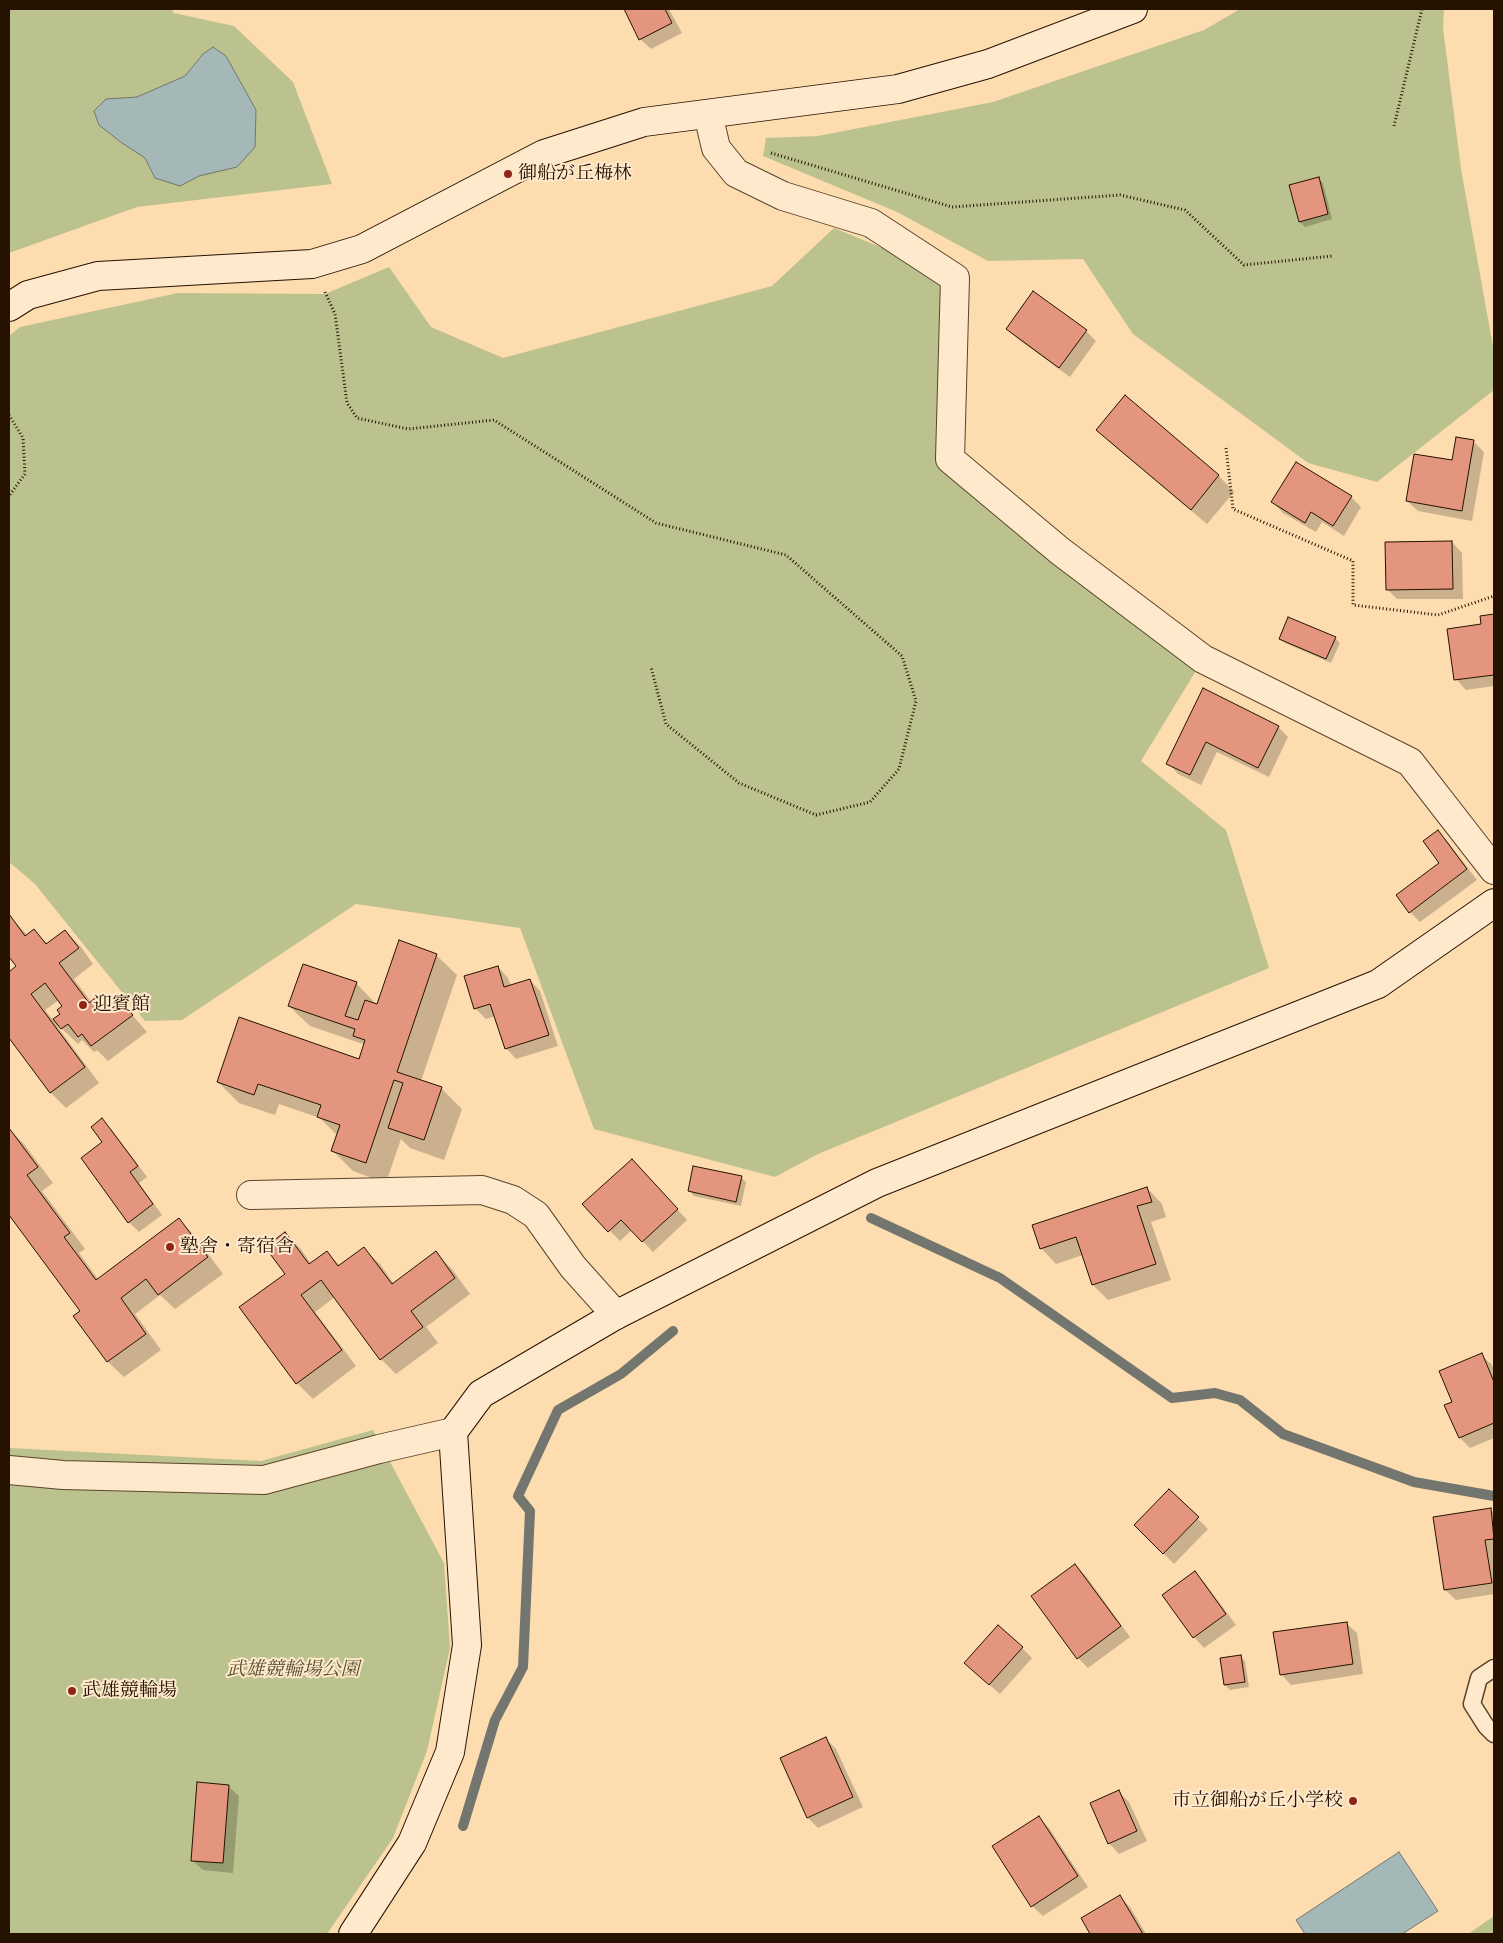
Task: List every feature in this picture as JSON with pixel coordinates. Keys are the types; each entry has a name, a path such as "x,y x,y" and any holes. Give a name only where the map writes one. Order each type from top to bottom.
{"street":[{"path":"9,307 28,295 98,276 312,264 362,249 544,154 644,122 898,89 988,64 1133,9"},
{"path":"708,114 716,148 736,173 783,196 871,223 955,278 950,459 1060,551 1204,659 1410,762 1494,870"},
{"path":"353,1934 412,1843 450,1752 467,1645 454,1432 481,1394 616,1315 877,1183 1378,984 1494,903"},
{"path":"251,1195 482,1190 513,1200 536,1215 573,1266 616,1315"},
{"path":"9,1470 63,1475 264,1480 379,1449 454,1432"}],"lane":[{"path":"1494,1668 1479,1678 1472,1704 1486,1726 1494,1734"}],"path":[{"path":"1394,126 1422,9"},
{"path":"765,152 774,153 952,207 1120,195 1185,210 1244,265 1332,256"},
{"path":"312,264 335,314 347,403 357,418 408,429 494,420 656,523 786,554 902,656 916,701 899,769 870,802 816,815 739,783 666,724 651,667"},
{"path":"9,415 23,438 24,474 9,496"},
{"path":"1226,448 1233,509 1353,561 1353,605 1438,615 1494,596"}],"green space":[{"path":"9,9 171,9 174,13 234,26 293,82 332,184 137,207 9,253"},
{"path":"1240,9 1444,9 1443,28 1461,169 1494,352 1494,390 1377,482 1308,463 1133,334 1083,259 988,261 897,212 763,156 766,138 818,136 993,102 1204,30"},
{"path":"834,228 955,278 950,459 1203,659 1141,761 1226,830 1269,968 818,1154 775,1177 594,1129 520,928 356,904 182,1020 145,1021 35,884 9,862 9,336 20,327 178,293 325,294 389,267 431,327 503,358 772,286"},
{"name":"武雄競輪場公園","path":"373,1430 444,1563 450,1648 427,1751 393,1838 327,1934 9,1934 9,1448 261,1461"},
{"path":"1494,1916 1494,1934 1468,1934"}],"shaded area":[{"path":"213,47 226,56 256,110 255,147 237,167 199,176 180,186 155,178 145,158 99,125 94,111 106,99 137,97 185,76 203,54"},
{"path":"1399,1852 1438,1911 1402,1934 1305,1934 1296,1920"}],"building":[{"path":"624,9 665,9 672,23 639,40"},
{"path":"1319,177 1328,214 1299,222 1289,185"},
{"path":"1033,291 1087,330 1059,368 1006,329"},
{"path":"1125,395 1219,475 1191,510 1096,430"},
{"path":"1456,437 1474,440 1462,511 1406,501 1414,454 1452,460"},
{"path":"1296,462 1352,496 1333,526 1311,512 1305,523 1271,502"},
{"path":"1452,541 1453,589 1386,590 1385,542"},
{"path":"1494,614 1494,675 1454,680 1447,629 1481,624 1480,616"},
{"path":"1288,617 1336,637 1326,659 1279,639"},
{"path":"1203,688 1279,726 1258,768 1206,742 1190,775 1166,764"},
{"path":"1438,830 1467,869 1409,913 1396,895 1439,863 1423,841"},
{"name":"迎賓館","path":"9,914 25,936 34,929 46,944 65,930 79,948 59,963 89,1003 99,995 110,1010 121,1001 133,1015 91,1046 82,1034 78,1037 68,1024 61,1029 53,1019 60,1014 57,1010 62,1006 45,983 31,994 85,1067 50,1093 9,1038 9,972 16,966 9,957"},
{"path":"399,940 437,954 397,1072 442,1087 424,1140 388,1128 403,1083 394,1080 366,1163 331,1151 340,1125 317,1117 321,1105 258,1084 254,1095 217,1082 239,1017 359,1059 365,1040 353,1036 355,1029 288,1006 303,964 357,982 345,1016 358,1020 365,1000 377,1004"},
{"path":"498,966 504,987 530,979 549,1035 505,1049 490,1004 474,1009 464,976"},
{"path":"102,1118 138,1166 130,1172 153,1204 128,1223 81,1158 102,1142 91,1127"},
{"name":"塾舎・寄宿舎","path":"9,1128 38,1167 27,1175 70,1233 64,1237 96,1280 179,1218 208,1257 158,1295 146,1279 121,1298 146,1334 107,1362 73,1316 80,1311 9,1215"},
{"path":"632,1159 678,1209 642,1242 621,1220 608,1232 582,1204"},
{"path":"693,1166 742,1176 736,1202 688,1191"},
{"path":"1147,1187 1152,1202 1137,1206 1156,1264 1092,1285 1076,1237 1040,1249 1032,1225"},
{"path":"285,1232 309,1264 327,1251 338,1266 364,1247 392,1284 436,1251 455,1278 411,1311 423,1327 380,1360 321,1280 301,1295 342,1350 296,1384 239,1307 285,1274 265,1247"},
{"path":"1482,1353 1494,1382 1494,1423 1459,1438 1444,1405 1452,1402 1439,1371"},
{"path":"1169,1489 1199,1517 1163,1554 1134,1525"},
{"path":"1491,1508 1494,1539 1485,1540 1492,1583 1444,1590 1433,1517"},
{"path":"1075,1564 1121,1626 1077,1659 1031,1596"},
{"path":"1195,1571 1226,1614 1193,1638 1162,1595"},
{"path":"1347,1622 1353,1664 1280,1675 1273,1632"},
{"path":"998,1625 1023,1647 989,1685 964,1663"},
{"path":"1241,1655 1245,1682 1224,1685 1220,1658"},
{"path":"826,1737 853,1797 807,1818 780,1758"},
{"path":"197,1782 229,1785 223,1863 191,1861"},
{"path":"1119,1790 1137,1831 1108,1844 1090,1803"},
{"path":"1039,1816 1078,1876 1031,1907 992,1846"},
{"path":"1120,1895 1143,1934 1090,1934 1081,1918"}],"waterway":[{"path":"871,1218 1000,1278 1172,1398 1215,1393 1240,1400 1283,1434 1414,1482 1494,1496"},
{"path":"463,1826 495,1720 523,1667 530,1511 518,1496 558,1410 621,1374 673,1331"}],"place":[{"name":"御船が丘梅林","path":"508,174"},
{"name":"迎賓館","path":"83,1005"},
{"name":"塾舎・寄宿舎","path":"170,1247"},
{"name":"武雄競輪場","path":"72,1691"},
{"name":"市立御船が丘小学校","path":"1353,1801"}]}
